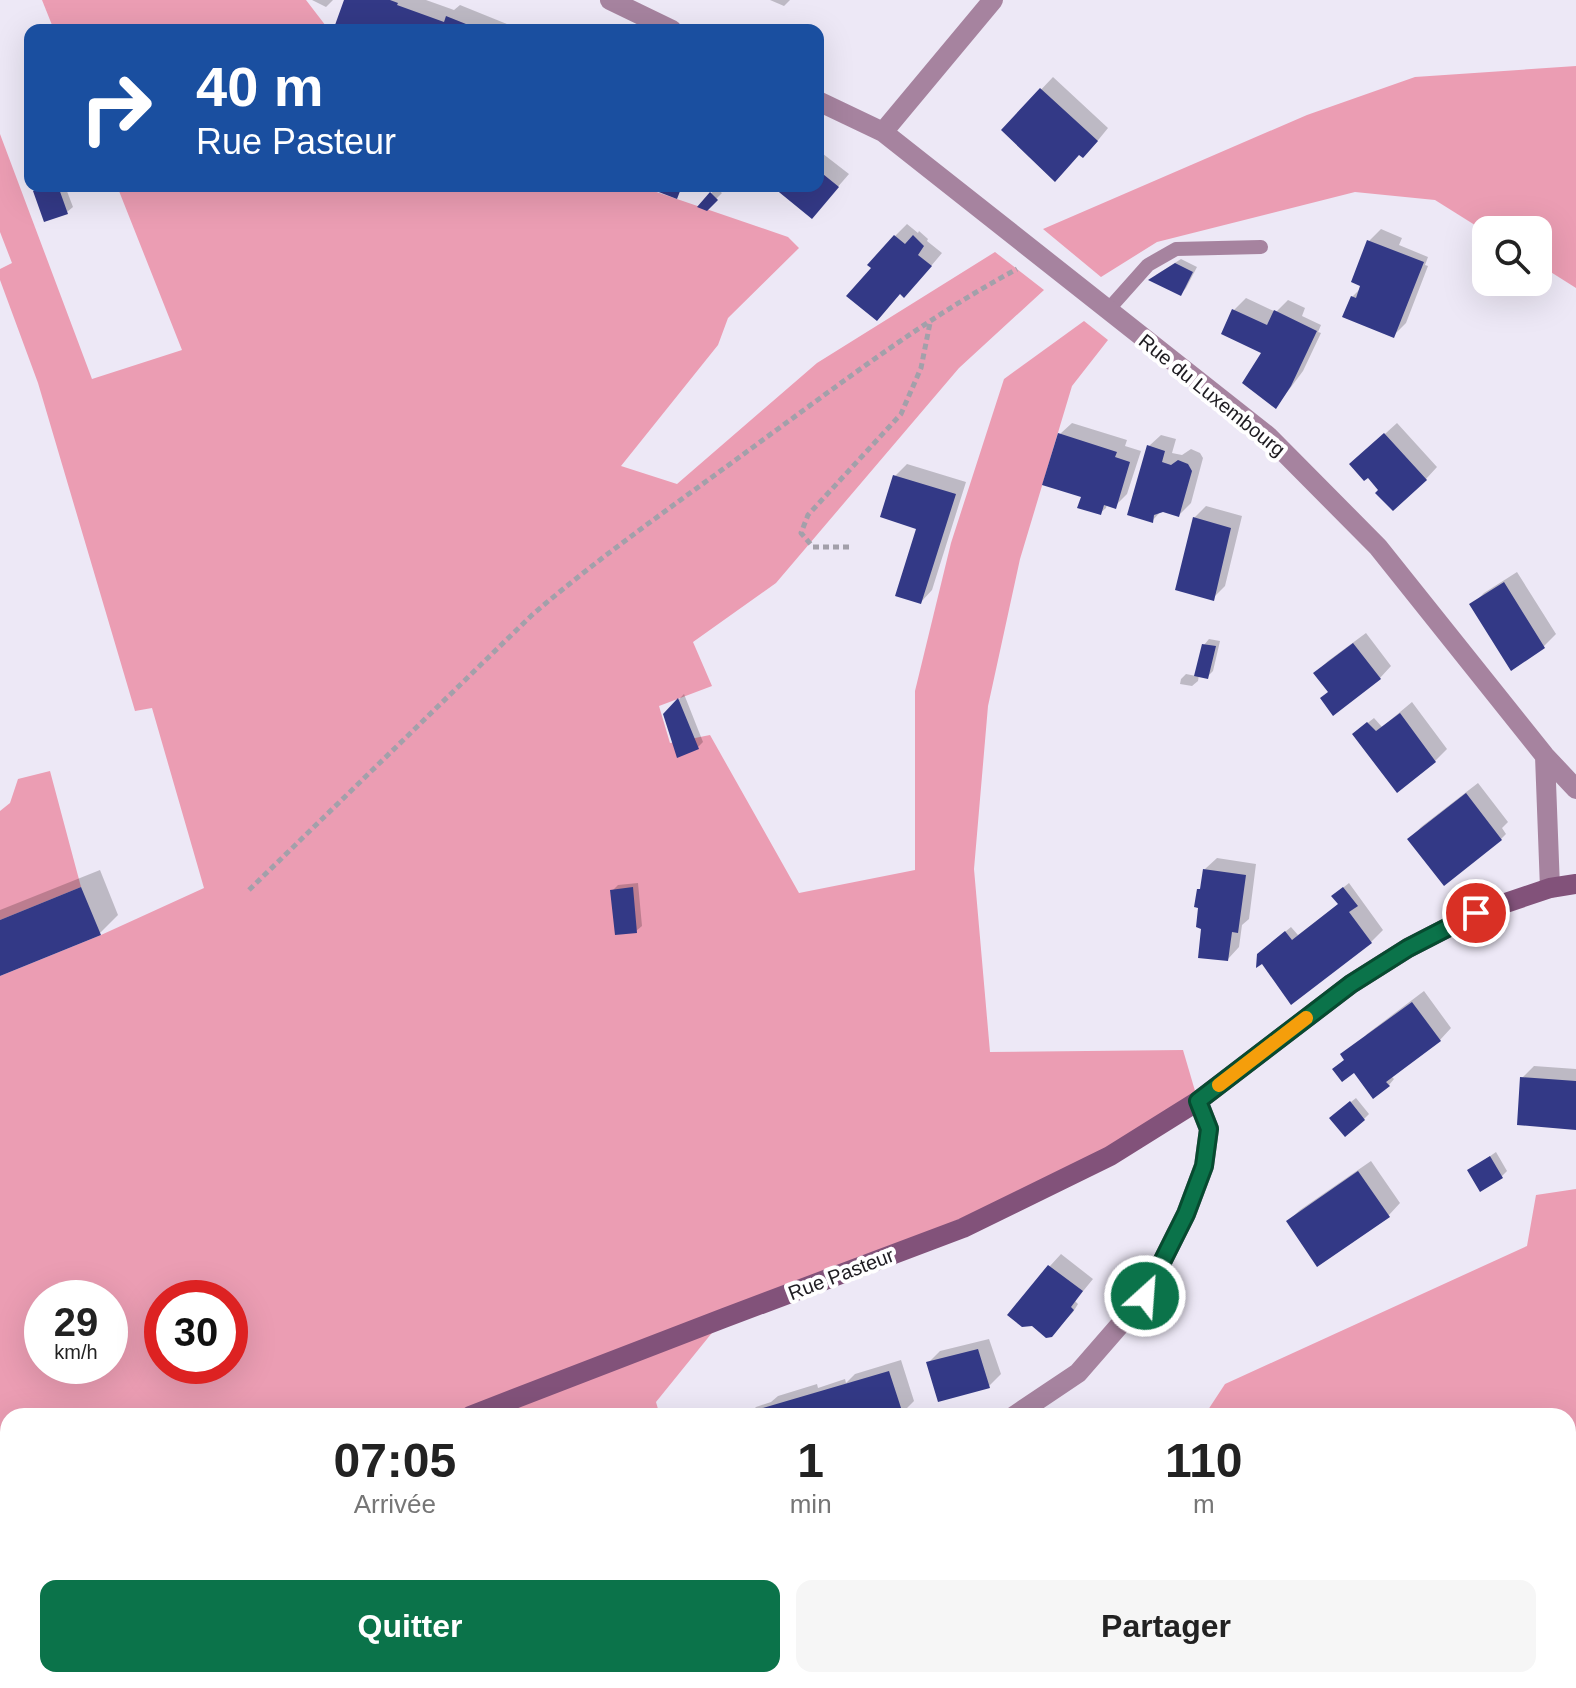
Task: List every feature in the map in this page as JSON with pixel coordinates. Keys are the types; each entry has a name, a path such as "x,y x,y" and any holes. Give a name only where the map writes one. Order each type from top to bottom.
{"main road":[{"name":"Rue Pasteur","path":"491,1408 963,1228 1110,1156 1198,1101 1351,984 1408,948 1476,913 1550,888 1576,884"}],"street":[{"path":"610,0 660,24"},
{"path":"883,132 993,0"},
{"name":"Rue du Luxembourg","path":"824,104 883,132 1268,436 1378,547 1545,756 1576,789"},
{"path":"1545,756 1550,888"},
{"path":"1026,1408 1078,1373 1145,1296 1186,1214 1204,1166 1209,1129 1198,1101"}],"lane":[{"path":"1107,311 1148,265 1176,249 1261,247"}],"path":[{"path":"249,890 532,615 580,573 867,362 983,287 1039,257"},
{"path":"849,547 813,547 801,533 808,515 901,414 921,368 930,322"}],"shaded area":[{"path":"42,0 306,0 324,24 52,24"},
{"path":"1576,66 1576,288 1552,273 1552,216 1472,216 1472,223 1435,200 1355,192 1157,242 1101,277 1043,229 1307,115 1415,77"},
{"path":"0,134 92,379 182,350 119,192 657,192 788,237 799,248 728,318 718,345 621,466 677,484 817,363 995,252 1044,290 959,368 776,583 693,642 712,686 659,706 670,743 710,735 799,893 915,870 915,691 951,543 1004,379 1084,321 1108,340 1072,386 1020,559 988,706 974,869 990,1052 1183,1050 1198,1101 1110,1156 724,1318 656,1402 658,1408 0,1408 0,976 204,888 152,708 135,711 38,383 0,280 0,269 12,263 0,232"},
{"path":"50,771 81,887 0,920 0,811 10,803 18,779"},
{"path":"1576,1189 1576,1408 1209,1408 1225,1384 1527,1246 1536,1195"}],"building":[{"path":"344,0 390,0 444,22 446,16 466,24 335,24"},
{"path":"1040,88 1098,141 1083,158 1079,155 1055,182 1001,130"},
{"path":"824,175 839,187 812,219 779,192 824,192"},
{"path":"33,192 60,192 68,214 44,222"},
{"path":"659,192 680,192 677,199"},
{"path":"710,192 718,200 707,211 697,207"},
{"path":"894,235 905,244 913,235 924,246 918,255 932,266 904,298 900,294 877,321 846,296 871,268 867,265"},
{"path":"1367,240 1424,262 1394,338 1342,317 1351,296 1356,298 1360,286 1351,282"},
{"path":"1175,263 1193,272 1181,296 1148,280"},
{"path":"1232,309 1267,325 1274,310 1317,331 1291,386 1276,409 1242,383 1261,353 1221,334"},
{"path":"1058,433 1117,452 1115,457 1130,462 1116,509 1104,505 1101,515 1077,508 1081,497 1042,485"},
{"path":"1384,433 1427,480 1393,511 1375,493 1378,490 1368,478 1364,481 1349,464"},
{"path":"1147,445 1165,451 1162,462 1171,465 1178,460 1188,464 1192,471 1179,517 1163,512 1154,515 1153,523 1127,515"},
{"path":"893,475 956,494 921,604 895,596 916,529 880,517"},
{"path":"1193,517 1231,528 1214,601 1175,590"},
{"path":"1504,582 1545,648 1511,671 1469,604"},
{"path":"1353,643 1381,679 1333,716 1320,698 1328,692 1313,673"},
{"path":"1202,644 1216,646 1208,679 1194,676"},
{"path":"678,698 699,749 677,758 663,714"},
{"path":"1400,713 1436,762 1397,793 1352,734 1367,722 1376,731"},
{"path":"1466,793 1502,840 1444,886 1407,839"},
{"path":"1203,869 1246,875 1238,933 1232,932 1228,961 1198,958 1201,929 1196,927 1198,908 1194,907"},
{"path":"81,887 101,935 0,976 0,920"},
{"path":"633,887 637,933 615,935 610,890"},
{"path":"1343,887 1358,906 1349,912 1372,943 1291,1005 1262,964 1256,968 1257,954 1285,931 1292,940 1338,904 1331,896"},
{"path":"1412,1002 1441,1041 1386,1082 1390,1086 1373,1099 1354,1073 1342,1082 1332,1069 1344,1060 1340,1054"},
{"path":"1520,1077 1576,1081 1576,1130 1517,1125"},
{"path":"1350,1101 1365,1120 1345,1137 1329,1118"},
{"path":"1490,1156 1503,1178 1480,1192 1467,1170"},
{"path":"1358,1171 1390,1217 1317,1267 1286,1221"},
{"path":"1048,1265 1083,1291 1071,1307 1074,1310 1052,1337 1046,1338 1032,1326 1022,1327 1007,1315"},
{"path":"978,1349 990,1388 938,1402 926,1362"},
{"path":"889,1371 901,1408 763,1408"}],"slow traffic":[{"path":"1219,1085 1306,1018"}],"route":[{"path":"1145,1296 1186,1214 1204,1166 1209,1129 1198,1101 1351,984 1408,948 1476,913"}]}
